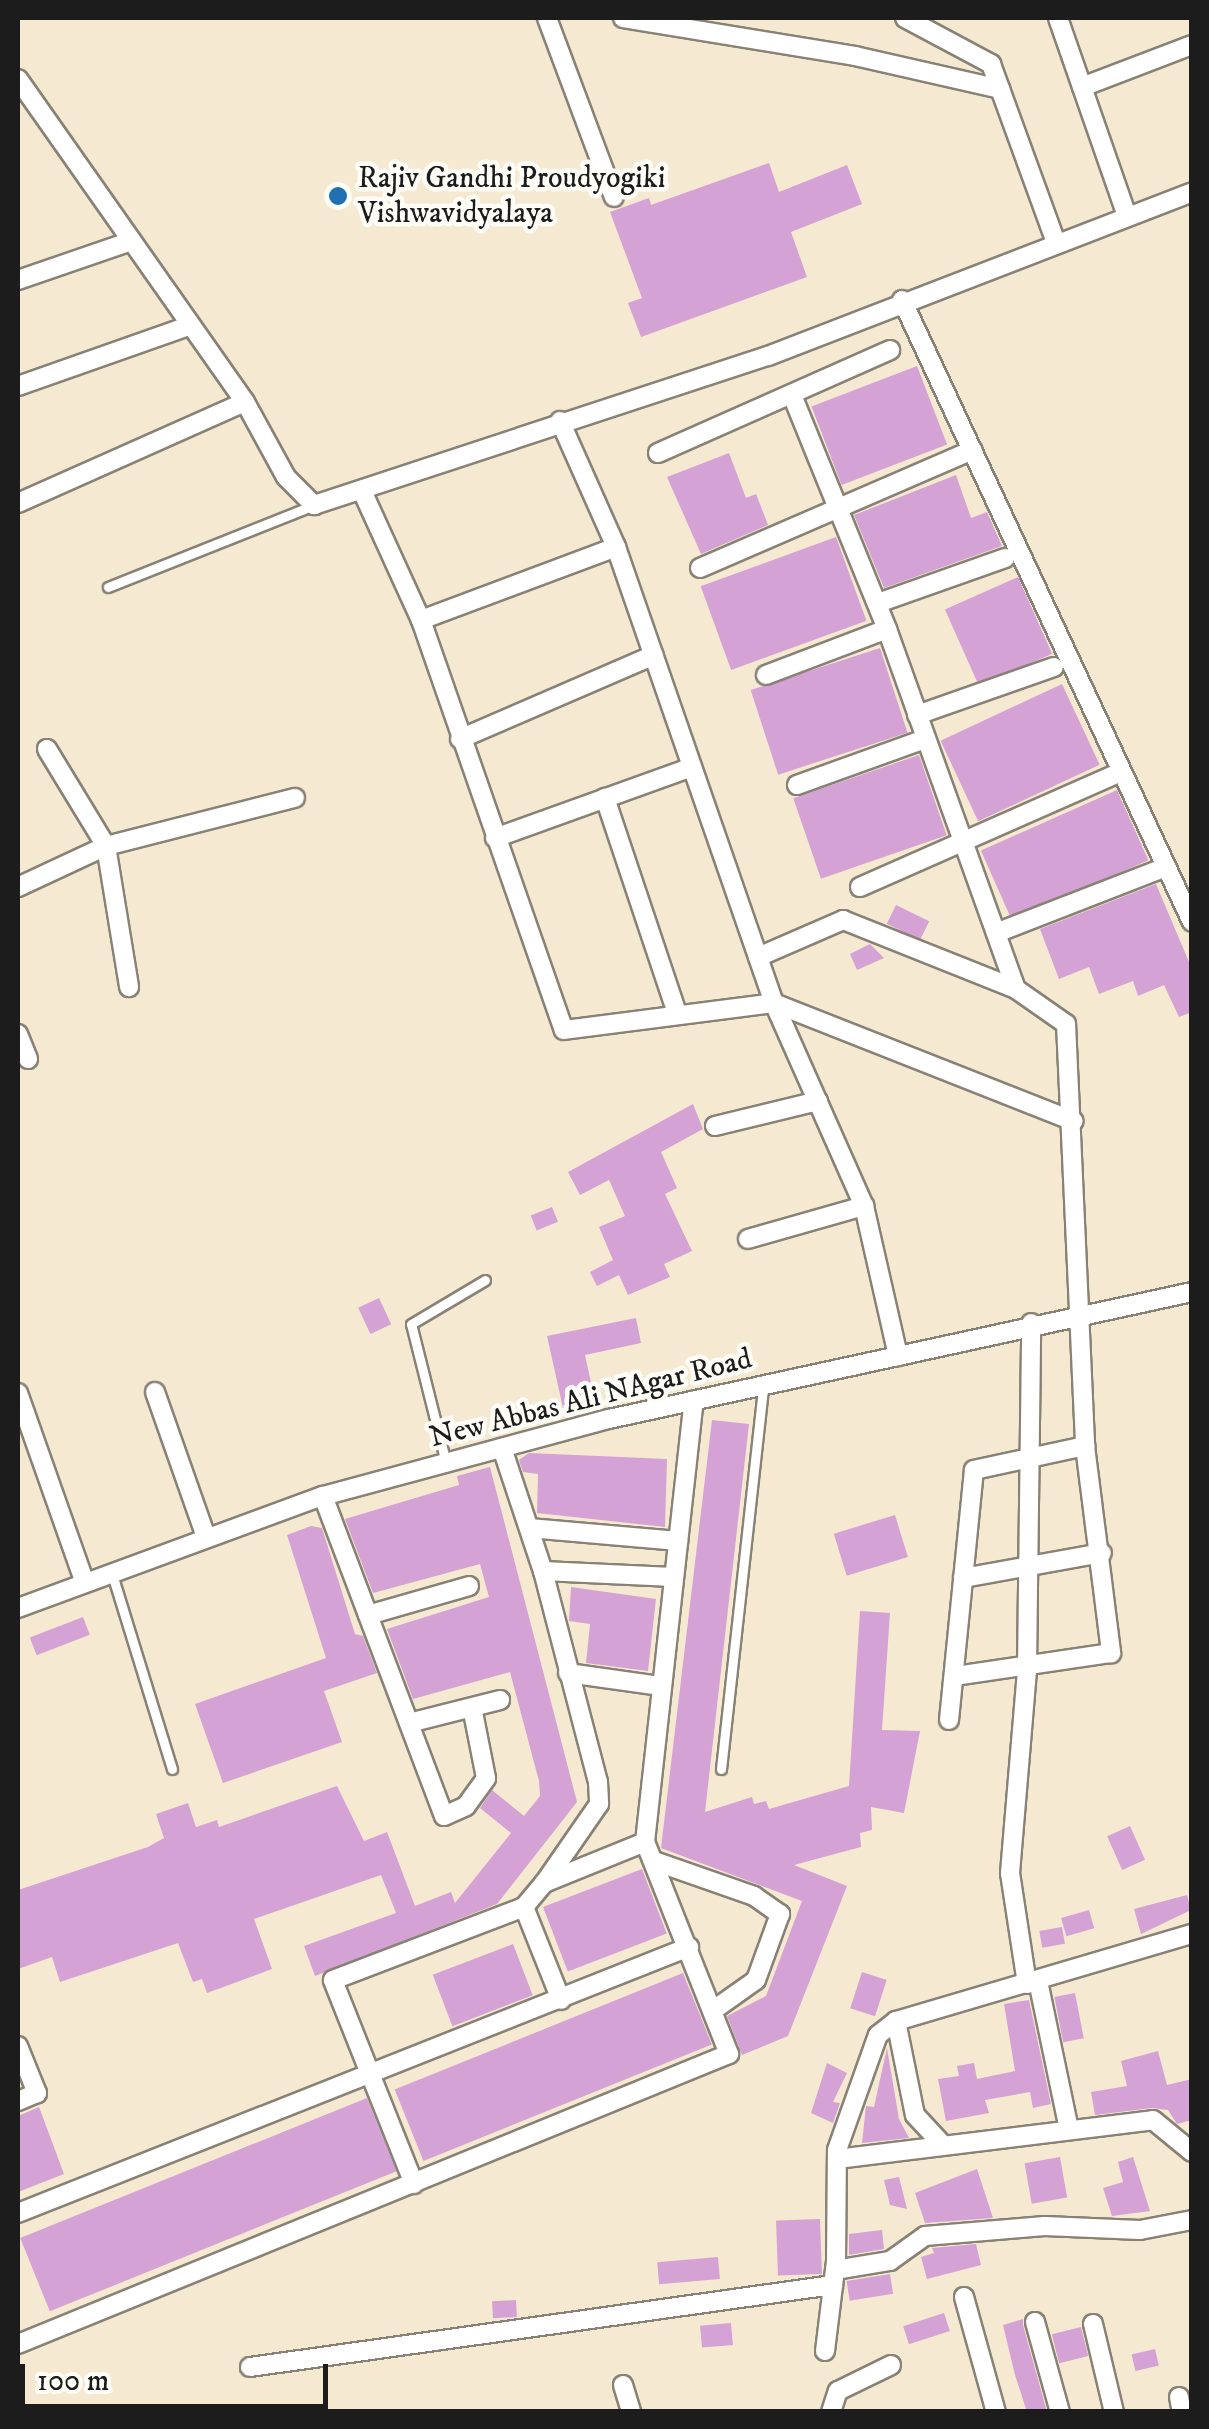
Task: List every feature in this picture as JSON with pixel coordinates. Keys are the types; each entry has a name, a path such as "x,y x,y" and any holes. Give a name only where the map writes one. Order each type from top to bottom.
{"street":[{"path":"548,18 614,197"},
{"path":"623,18 672,21 856,56 1000,89"},
{"path":"905,18 982,58 1000,89 1055,240"},
{"path":"1058,18 1126,216"},
{"path":"1082,87 1192,45"},
{"path":"19,83 246,402 292,484 314,505 363,493 560,421 768,356 1055,240 1192,192"},
{"path":"18,280 132,240"},
{"path":"902,300 1192,922"},
{"path":"18,386 191,325"},
{"path":"658,453 890,350"},
{"path":"792,395 888,628 1016,989"},
{"path":"18,503 246,402"},
{"path":"560,421 616,547 774,1003 864,1206 898,1356"},
{"path":"700,568 818,521 837,504 973,450"},
{"path":"363,493 421,620 564,1030 774,1003 1074,1121"},
{"path":"421,620 616,547"},
{"path":"878,603 1005,558"},
{"path":"766,675 888,628"},
{"path":"460,739 654,655"},
{"path":"918,715 1054,667"},
{"path":"797,786 925,739"},
{"path":"47,749 106,846 129,987"},
{"path":"495,838 692,766"},
{"path":"860,887 1120,772"},
{"path":"18,887 106,846 295,798"},
{"path":"605,798 677,1013"},
{"path":"996,933 1166,866"},
{"path":"758,956 843,920 1016,989 1066,1024 1074,1121 1085,1446 1102,1553 1110,1653 1027,1669 955,1676"},
{"path":"18,1034 28,1059"},
{"path":"715,1126 818,1101"},
{"path":"748,1239 864,1206"},
{"name":"New Abbas Ali NAgar Road","path":"18,1608 205,1534 324,1496 502,1448 1031,1323 1192,1292"},
{"path":"1031,1323 1026,1454 1027,1669 1010,1873 1069,2130"},
{"path":"155,1392 205,1534"},
{"path":"18,1393 25,1436 84,1580"},
{"path":"18,2344 728,2054 715,2009 645,1842 694,1401"},
{"path":"949,1720 974,1470 1026,1454 1085,1446"},
{"path":"414,2184 333,1980 524,1907 599,1804 543,1571 502,1448"},
{"path":"324,1496 444,1816 466,1806 486,1778 472,1707"},
{"path":"529,1528 678,1542"},
{"path":"962,1578 1026,1571 1102,1553"},
{"path":"543,1571 673,1577"},
{"path":"368,1615 469,1586"},
{"path":"568,1674 661,1686"},
{"path":"409,1723 500,1700"},
{"path":"544,1883 645,1842"},
{"path":"656,1862 754,1896 780,1914 756,1980 715,2009"},
{"path":"524,1907 561,2000"},
{"path":"825,2351 834,2278 837,2160 872,2046 896,2021 1192,1934"},
{"path":"18,2213 689,1947"},
{"path":"896,2021 915,2114 941,2143"},
{"path":"18,2046 38,2094 18,2101"},
{"path":"837,2160 941,2143 1153,2120 1192,2152"},
{"path":"250,2367 834,2278 890,2261 925,2236 1045,2226 1140,2230 1192,2220"},
{"path":"964,2297 996,2412"},
{"path":"1035,2322 1060,2412"},
{"path":"1093,2324 1114,2412"},
{"path":"831,2412 838,2391 891,2364"},
{"path":"623,2386 632,2412"}],"lane":[{"path":"108,587 314,505"},
{"path":"446,1464 411,1324 486,1280"},
{"path":"721,1769 763,1384"},
{"path":"112,1574 172,1770"}],"building":[{"path":"769,163 779,192 847,165 862,204 791,232 807,277 641,337 628,303 642,298 610,212 649,198 651,205"},
{"path":"917,366 947,444 842,485 812,406"},
{"path":"729,453 746,498 756,494 768,525 701,554 667,477"},
{"path":"956,475 971,518 987,512 1002,546 884,588 854,515"},
{"path":"836,537 866,621 731,670 701,586"},
{"path":"1018,577 1052,654 979,686 945,610"},
{"path":"880,648 908,733 778,775 751,690"},
{"path":"1062,684 1100,765 978,821 941,741"},
{"path":"919,755 947,835 821,879 793,798"},
{"path":"1117,790 1148,860 1012,921 981,851"},
{"path":"1156,884 1192,969 1192,1012 1179,1017 1164,985 1138,996 1133,981 1099,994 1089,967 1059,979 1040,929"},
{"path":"896,905 929,921 920,940 887,924"},
{"path":"870,944 884,958 857,970 850,954"},
{"path":"693,1104 703,1129 661,1152 677,1188 665,1194 692,1251 664,1264 670,1277 628,1295 619,1275 597,1286 590,1272 613,1260 599,1227 625,1216 609,1180 580,1195 568,1172"},
{"path":"552,1207 558,1222 537,1230 531,1216"},
{"path":"379,1298 391,1324 370,1334 358,1308"},
{"path":"636,1318 641,1343 585,1355 595,1401 563,1408 547,1336"},
{"path":"712,1420 749,1424 705,1812 752,1797 754,1804 766,1801 769,1809 849,1786 860,1611 890,1613 882,1730 920,1731 904,1813 871,1807 872,1830 860,1833 861,1847 794,1865 847,1886 788,2036 742,2055 727,2016 766,1996 802,1901 661,1848"},
{"path":"529,1453 667,1459 665,1527 537,1513 538,1474 523,1472 519,1460"},
{"path":"490,1467 577,1802 497,1904 315,1976 304,1946 396,1913 381,1875 254,1919 272,1969 207,1993 202,1979 193,1982 178,1943 60,1982 52,1957 18,1969 18,1890 148,1847 164,1838 156,1814 188,1803 196,1827 217,1820 219,1827 337,1786 364,1841 387,1832 415,1906 451,1892 455,1903 511,1833 480,1808 492,1790 524,1816 540,1796 539,1781 510,1672 413,1699 387,1629 489,1597 480,1564 373,1593 345,1519 459,1485 457,1476"},
{"path":"895,1515 908,1557 847,1576 834,1534"},
{"path":"311,1526 322,1528 355,1634 363,1636 377,1673 324,1691 342,1742 223,1783 195,1704 326,1658 287,1535"},
{"path":"571,1587 656,1599 648,1671 586,1663 590,1624 569,1621"},
{"path":"83,1617 90,1635 37,1655 30,1637"},
{"path":"1130,1826 1145,1860 1122,1870 1107,1836"},
{"path":"642,1869 667,1933 568,1971 543,1907"},
{"path":"1187,1895 1191,1910 1141,1934 1134,1909"},
{"path":"1089,1910 1094,1928 1066,1936 1061,1918"},
{"path":"1062,1927 1065,1944 1042,1948 1039,1931"},
{"path":"513,1944 533,1995 452,2026 433,1975"},
{"path":"862,1972 887,1980 875,2016 850,2008"},
{"path":"683,1973 712,2044 423,2161 395,2090"},
{"path":"1075,1993 1084,2038 1063,2042 1054,1997"},
{"path":"1029,2000 1051,2104 1033,2108 1030,2092 985,2100 989,2113 946,2121 938,2079 959,2076 957,2066 974,2063 977,2079 1015,2071 1004,2004"},
{"path":"887,2048 899,2119 909,2138 862,2143 866,2106 874,2107"},
{"path":"1158,2051 1167,2085 1192,2079 1192,2120 1177,2124 1168,2110 1152,2108 1095,2115 1091,2092 1127,2086 1121,2061"},
{"path":"827,2063 847,2073 833,2102 840,2103 833,2123 811,2113"},
{"path":"367,2098 397,2171 50,2311 20,2238"},
{"path":"39,2107 64,2174 18,2192 18,2116"},
{"path":"1060,2157 1067,2197 1032,2204 1025,2163"},
{"path":"1133,2157 1150,2211 1112,2216 1103,2188 1123,2182 1118,2162"},
{"path":"977,2169 993,2218 925,2223 915,2193"},
{"path":"899,2177 907,2209 890,2205 884,2180"},
{"path":"820,2219 822,2274 778,2276 776,2221"},
{"path":"882,2230 884,2249 849,2255 849,2234"},
{"path":"976,2244 981,2265 927,2279 921,2257 934,2253 932,2248"},
{"path":"718,2257 720,2279 659,2284 657,2262"},
{"path":"890,2274 893,2294 850,2301 847,2281"},
{"path":"516,2300 517,2317 493,2318 492,2301"},
{"path":"944,2313 950,2331 909,2344 903,2326"},
{"path":"1023,2319 1047,2412 1027,2412 1015,2375 1003,2325"},
{"path":"731,2323 733,2345 702,2348 700,2326"},
{"path":"1081,2327 1088,2356 1059,2363 1052,2334"},
{"path":"1155,2349 1159,2366 1135,2371 1132,2354"}],"place":[{"name":"Rajiv Gandhi Proudyogiki Vishwavidyalaya","path":"338,196"}]}
